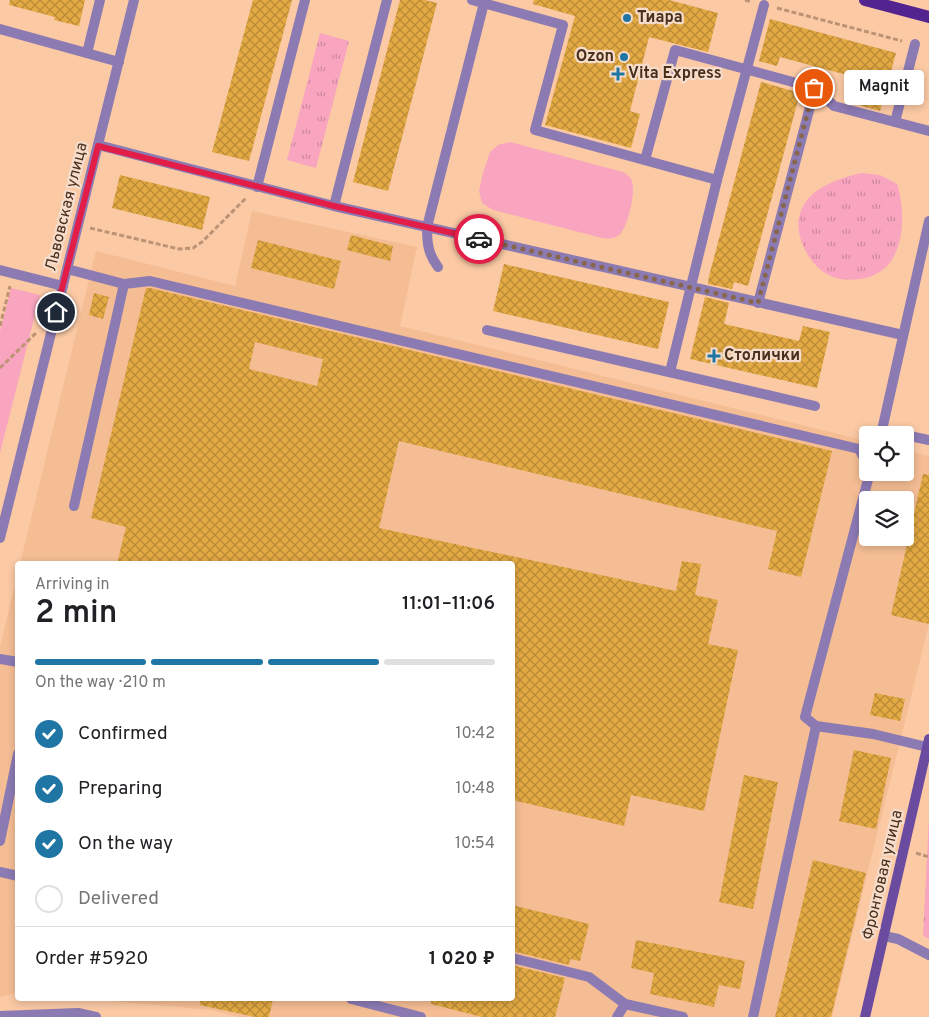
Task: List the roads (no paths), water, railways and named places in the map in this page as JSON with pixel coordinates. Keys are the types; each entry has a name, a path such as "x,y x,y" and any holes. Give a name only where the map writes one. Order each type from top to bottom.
{"main road":[{"path":"865,0 929,17"},
{"name":"Фронтовая улица","path":"865,1017 928,743"}],"street":[{"path":"87,53 100,0"},
{"name":"Львовская улица","path":"0,538 134,0"},
{"path":"257,186 305,0"},
{"path":"334,206 387,0"},
{"path":"472,0 563,25 535,130 717,180"},
{"path":"511,11 514,0"},
{"path":"438,267 431,257 427,242 427,227 484,4"},
{"path":"670,372 717,180 764,5"},
{"path":"0,29 119,62"},
{"path":"895,122 915,44"},
{"path":"645,160 675,50 814,88 834,106 929,131"},
{"path":"758,303 814,88"},
{"path":"98,146 334,206 904,335"},
{"path":"929,221 882,430 929,440"},
{"path":"0,270 62,286"},
{"path":"67,270 124,284 150,281 859,449"},
{"path":"74,506 124,284"},
{"path":"488,330 815,406"},
{"path":"868,481 805,717 816,726 928,743"},
{"path":"0,659 15,662"},
{"path":"753,1017 816,726"},
{"path":"0,841 15,768"},
{"path":"0,872 15,875"},
{"path":"884,936 898,940 929,955"},
{"path":"515,959 589,977 626,1004 683,1017"},
{"path":"359,1001 421,1017"},
{"path":"617,1017 626,1004"},
{"path":"0,1016 78,1012 96,1017"}],"place":[{"name":"Тиара","path":"627,18"},
{"name":"Ozon","path":"624,57"},
{"name":"Vita Express","path":"618,74"},
{"name":"Magnit","path":"814,88"},
{"name":"Столички","path":"714,356"}]}
